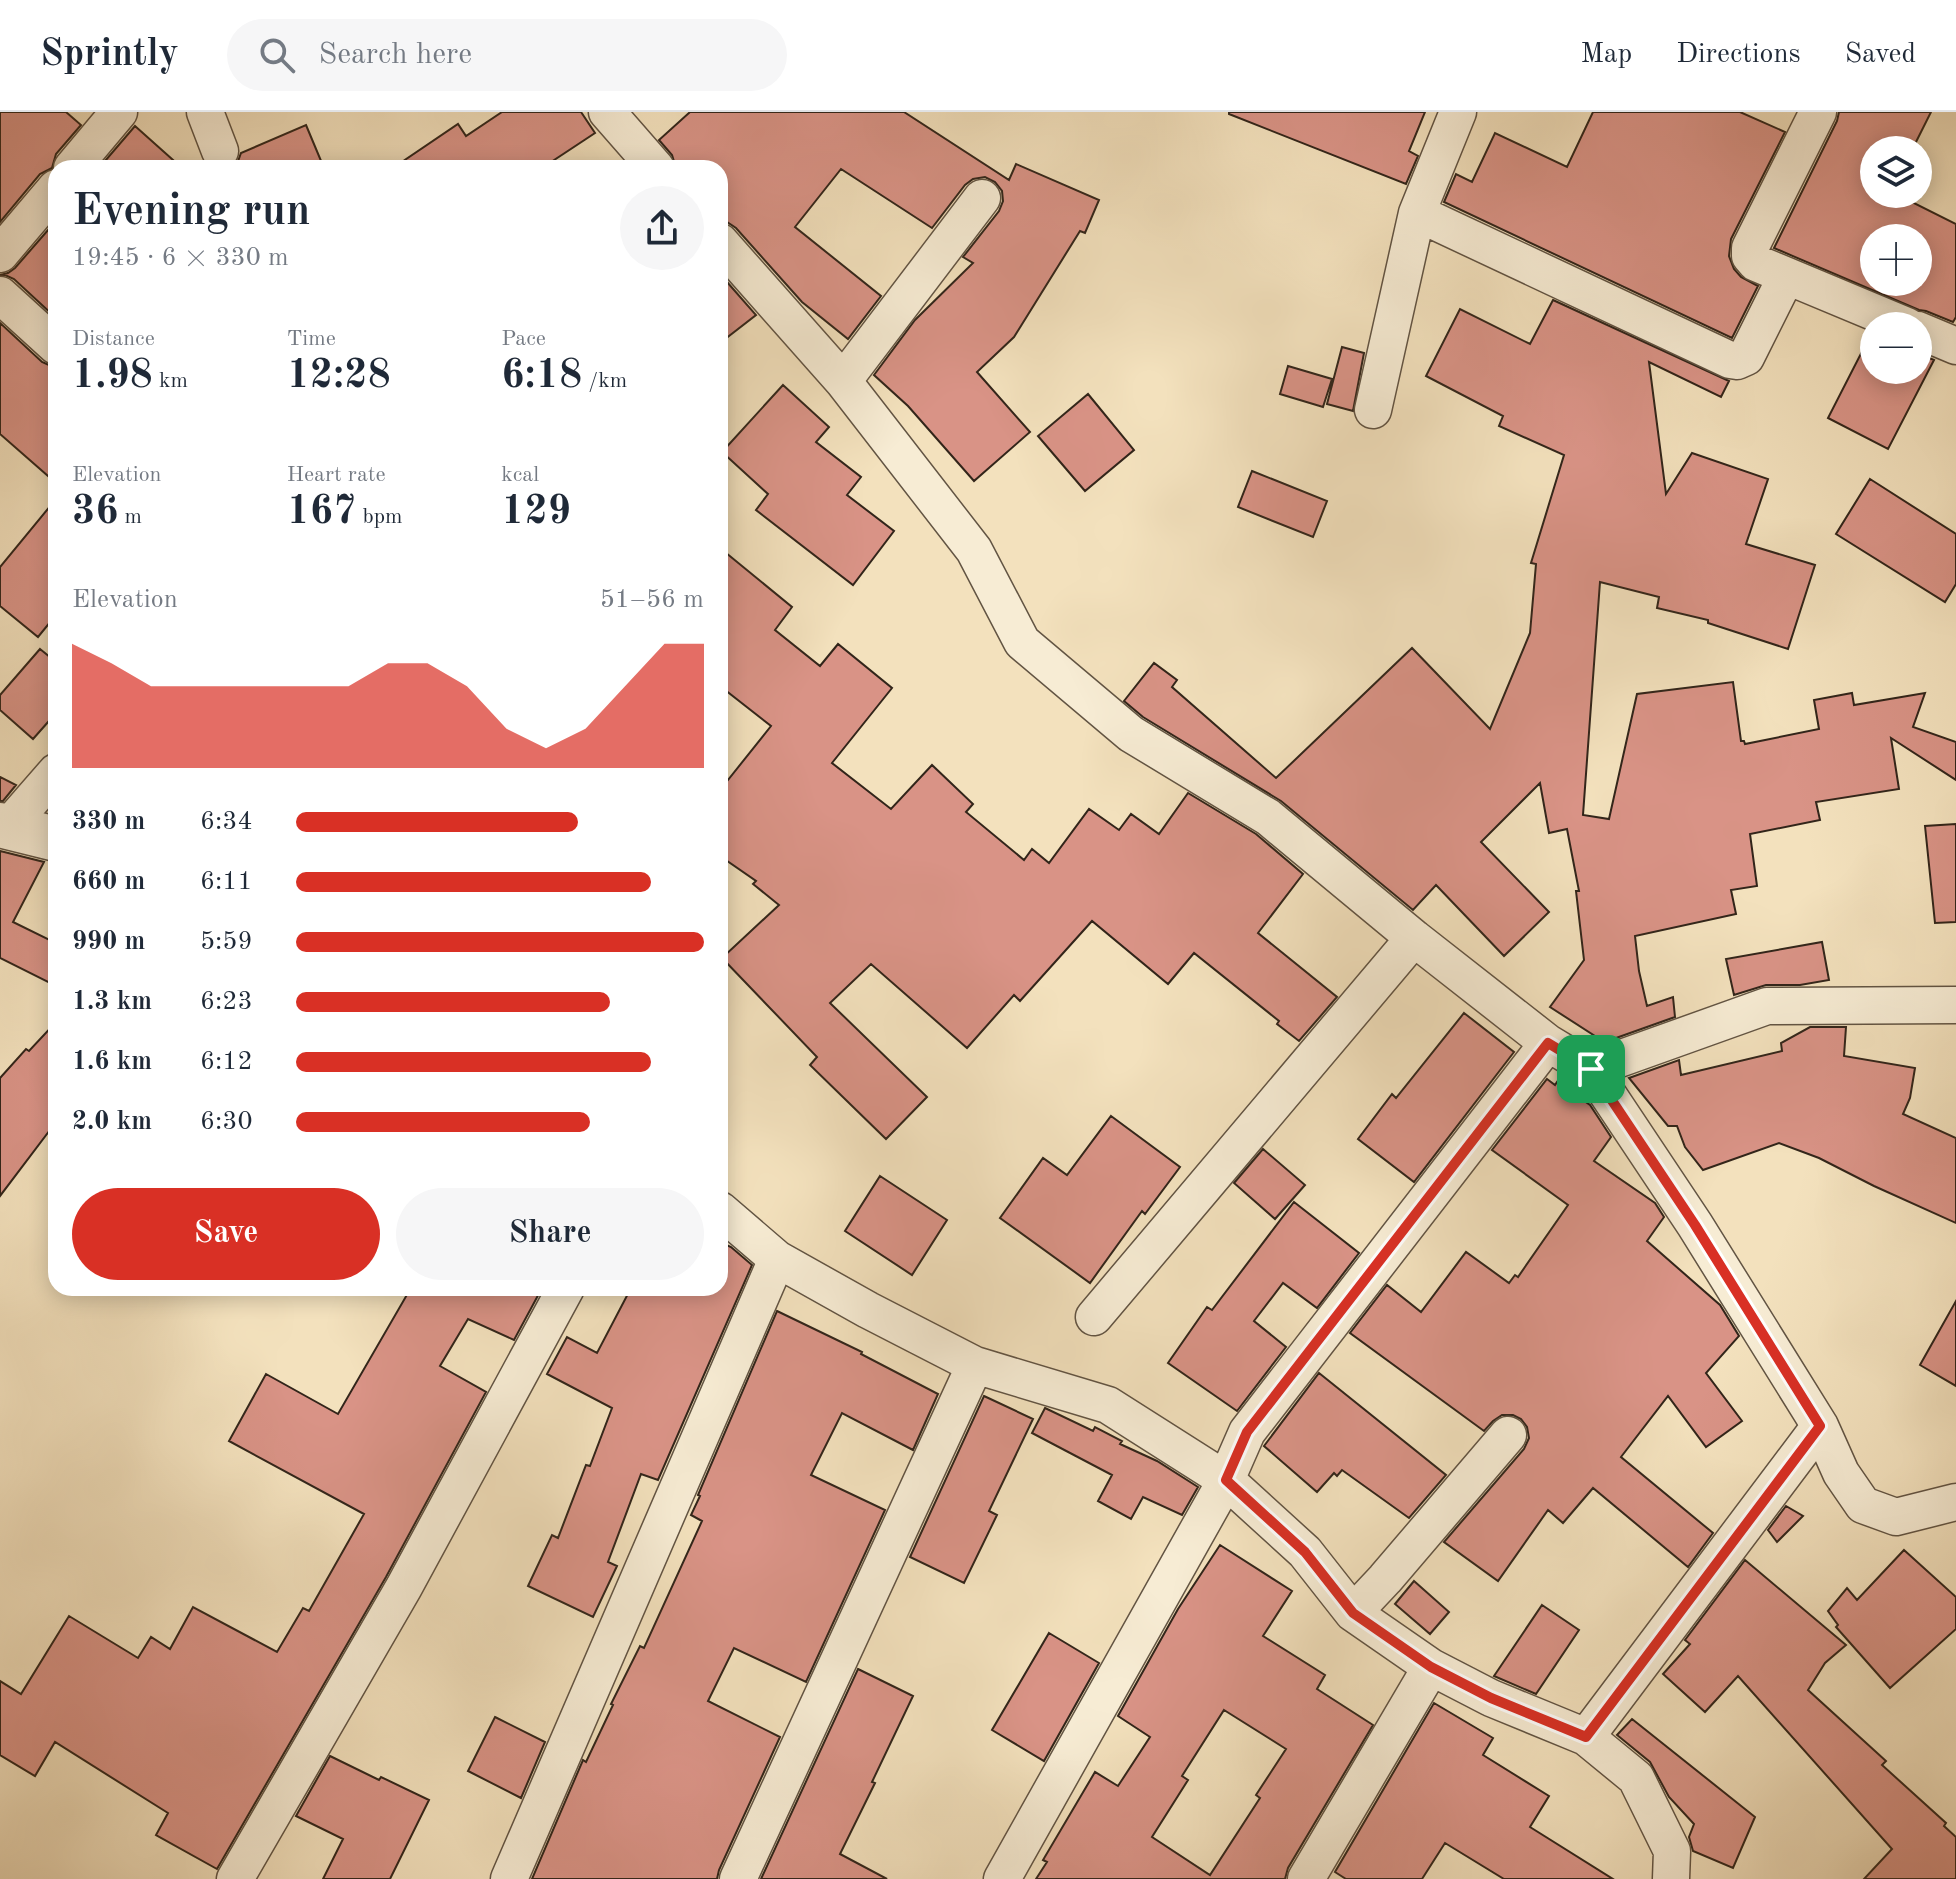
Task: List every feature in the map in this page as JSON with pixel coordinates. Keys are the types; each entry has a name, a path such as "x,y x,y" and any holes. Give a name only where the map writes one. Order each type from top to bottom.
{"street":[{"path":"79,160 119,112"},
{"path":"205,112 220,151"},
{"path":"607,112 649,160"},
{"path":"1373,410 1417,213 1458,112"},
{"path":"1818,112 1750,248 1750,256 1756,263 1786,277 1872,312"},
{"path":"0,254 48,197"},
{"path":"843,381 982,198"},
{"path":"1417,213 1730,360 1746,357 1786,277"},
{"path":"728,251 843,381 974,550 1022,642 1131,734 1268,817 1414,938 1548,1043 1591,1069 1695,1225 1820,1426 1841,1473 1863,1505 1896,1517 1956,1502"},
{"path":"0,295 48,339"},
{"path":"1932,336 1956,346"},
{"path":"48,780 4,826 48,837"},
{"path":"1094,1317 1414,938"},
{"path":"1591,1069 1767,1006 1956,1005"},
{"path":"1002,1879 1226,1480 1247,1432 1548,1043"},
{"path":"728,1217 777,1259 868,1310 975,1365 1108,1405 1226,1480 1305,1552 1353,1613 1431,1667 1491,1698 1586,1737 1636,1778 1672,1851 1671,1879"},
{"path":"509,1879 777,1259"},
{"path":"235,1879 404,1587 562,1296"},
{"path":"738,1879 975,1365"},
{"path":"1586,1737 1820,1426"},
{"path":"1353,1613 1508,1435"},
{"path":"1306,1879 1431,1667"}],"building":[{"path":"0,112 66,112 81,125 54,160 48,160 48,170 40,174 0,222"},
{"path":"502,112 581,112 595,133 554,160 405,160 458,124 466,136"},
{"path":"690,112 904,112 1009,180 1016,164 1099,200 1085,233 1080,231 1014,337 977,372 1030,432 974,481 908,406 874,375 915,320 973,263 963,257 999,211 1003,201 1002,191 995,182 985,177 973,179 932,228 841,169 795,227 881,296 848,339 802,302 728,223 728,160 674,160 659,140"},
{"path":"1229,112 1425,112 1409,151 1418,156 1406,184"},
{"path":"1593,112 1740,112 1785,132 1731,239 1729,256 1734,269 1741,277 1758,286 1732,338 1444,202 1456,174 1472,182 1495,133 1567,167"},
{"path":"1839,112 1931,112 1919,136 1860,136 1860,208 1924,208 1956,224 1956,317 1953,322 1886,296 1932,296 1932,224 1860,224 1860,285 1774,248"},
{"path":"306,125 321,160 238,160 241,153"},
{"path":"135,126 173,160 106,160"},
{"path":"48,230 48,311 14,279 0,275 15,268"},
{"path":"728,283 756,315 728,337"},
{"path":"1553,300 1729,381 1721,397 1649,362 1666,494 1692,453 1768,479 1746,544 1815,565 1788,649 1708,623 1708,620 1657,608 1659,597 1600,582 1583,815 1609,819 1637,694 1733,682 1741,741 1745,744 1819,729 1814,700 1852,693 1854,705 1925,693 1913,727 1956,742 1956,780 1891,738 1899,789 1816,802 1820,820 1750,834 1757,886 1731,890 1736,914 1635,936 1647,1006 1673,997 1675,1017 1602,1043 1550,1007 1584,960 1576,891 1579,891 1567,829 1549,833 1540,783 1481,842 1549,912 1504,956 1436,885 1413,910 1281,801 1143,717 1124,701 1154,663 1177,680 1172,687 1276,778 1412,648 1490,729 1530,633 1536,564 1531,563 1564,455 1499,426 1503,416 1426,376 1460,309 1530,344"},
{"path":"0,323 48,365 48,476 0,434"},
{"path":"1342,347 1364,353 1353,411 1327,404"},
{"path":"1860,355 1860,384 1922,384 1888,449 1828,418"},
{"path":"1288,366 1332,379 1323,407 1280,394"},
{"path":"783,385 829,427 816,442 861,477 847,495 894,531 853,585 756,510 768,494 728,457 728,445"},
{"path":"1088,394 1134,450 1085,491 1038,436"},
{"path":"1252,471 1327,501 1313,537 1238,507"},
{"path":"1870,479 1956,534 1956,584 1945,602 1836,534"},
{"path":"48,509 48,625 38,637 0,606 0,567"},
{"path":"728,555 792,607 775,630 820,666 838,644 892,688 832,763 891,809 932,765 973,804 966,812 1024,860 1032,849 1049,863 1089,809 1119,830 1131,814 1159,834 1188,793 1256,834 1303,874 1258,933 1337,997 1299,1041 1277,1024 1279,1021 1194,953 1168,984 1092,921 1020,1001 1014,995 967,1048 871,964 830,1003 927,1097 886,1139 810,1065 817,1057 728,964 728,952 779,905 753,884 756,881 728,862 728,780 771,726 728,692"},
{"path":"40,649 48,656 48,722 33,739 0,710 0,695"},
{"path":"0,777 16,785 3,801 0,801"},
{"path":"1956,824 1956,922 1935,923 1925,826"},
{"path":"0,851 44,862 13,922 48,939 48,982 0,958"},
{"path":"1822,942 1829,980 1800,985 1766,985 1734,995 1726,959"},
{"path":"1464,1013 1514,1052 1414,1182 1358,1139 1392,1094 1396,1098"},
{"path":"1810,1027 1846,1027 1844,1056 1915,1068 1910,1098 1903,1114 1956,1138 1956,1223 1819,1158 1779,1143 1703,1170 1685,1147 1677,1126 1668,1126 1629,1078 1679,1060 1681,1075 1782,1051 1781,1043"},
{"path":"48,1031 48,1133 0,1196 0,1078 26,1049 29,1051"},
{"path":"1547,1079 1555,1085 1557,1082 1590,1105 1611,1137 1594,1161 1655,1203 1664,1217 1647,1241 1720,1305 1739,1336 1706,1373 1742,1421 1706,1447 1668,1396 1621,1457 1713,1533 1688,1567 1593,1488 1563,1523 1548,1510 1498,1581 1444,1542 1524,1449 1529,1438 1527,1427 1513,1415 1502,1415 1484,1431 1350,1333 1387,1285 1421,1312 1466,1252 1509,1283 1515,1275 1518,1277 1568,1205 1492,1150"},
{"path":"1111,1116 1180,1167 1145,1214 1142,1211 1090,1283 1000,1218 1043,1158 1067,1175"},
{"path":"1263,1149 1305,1185 1275,1219 1234,1183"},
{"path":"880,1176 947,1220 912,1275 845,1231"},
{"path":"1294,1202 1359,1253 1317,1308 1283,1283 1254,1321 1286,1347 1237,1411 1168,1363 1207,1307 1212,1310"},
{"path":"728,1246 752,1265 658,1480 641,1474 608,1562 617,1566 593,1617 528,1586 552,1535 558,1538 612,1408 547,1374 567,1337 597,1353 627,1296 728,1296"},
{"path":"406,1296 538,1296 514,1340 468,1319 440,1366 486,1392 386,1577 217,1869 156,1835 168,1813 55,1742 35,1776 0,1755 0,1681 21,1694 69,1616 138,1658 151,1637 170,1649 193,1607 277,1652 303,1608 309,1611 364,1514 229,1441 266,1374 338,1414"},
{"path":"1956,1301 1956,1386 1920,1365"},
{"path":"777,1311 862,1352 938,1394 913,1450 842,1413 811,1475 885,1510 806,1682 734,1648 708,1701 780,1737 717,1879 532,1879 583,1760 586,1762 640,1646 644,1648 702,1521 691,1515 698,1495"},
{"path":"1319,1373 1446,1475 1409,1518 1342,1470 1337,1476 1334,1473 1317,1492 1264,1446"},
{"path":"984,1396 1033,1419 989,1511 997,1515 964,1583 910,1557"},
{"path":"1045,1408 1093,1431 1095,1427 1198,1487 1182,1515 1143,1497 1131,1519 1098,1501 1112,1475 1032,1433"},
{"path":"1786,1506 1803,1516 1777,1542 1768,1530"},
{"path":"1220,1545 1292,1591 1263,1636 1325,1675 1317,1689 1373,1725 1288,1868 1285,1879 1036,1879 1047,1862 1043,1860 1095,1772 1118,1786 1150,1737 1118,1716 1178,1609","holes":["1224,1710 1286,1749 1256,1795 1260,1798 1210,1875 1152,1837 1188,1780 1182,1776"]},
{"path":"1904,1550 1956,1597 1956,1629 1890,1688 1836,1627 1838,1625 1828,1611 1847,1588 1857,1600"},
{"path":"1745,1560 1846,1645 1825,1663 1808,1690 1886,1761 1882,1765 1946,1823 1944,1826 1956,1837 1956,1879 1864,1879 1892,1849 1738,1676 1705,1712 1663,1674 1690,1644 1685,1640"},
{"path":"1414,1581 1449,1612 1430,1634 1395,1604"},
{"path":"1542,1605 1579,1630 1536,1694 1494,1676"},
{"path":"1049,1633 1099,1663 1044,1761 992,1730"},
{"path":"858,1669 913,1696 840,1854 887,1879 761,1879"},
{"path":"1434,1703 1493,1738 1483,1755 1549,1796 1530,1827 1613,1879 1504,1879 1445,1843 1422,1879 1346,1879 1335,1872"},
{"path":"495,1717 545,1742 521,1798 468,1771"},
{"path":"1632,1719 1755,1817 1733,1868 1693,1851 1689,1837 1694,1824 1669,1797 1650,1762 1617,1735"},
{"path":"330,1756 429,1800 390,1879 323,1879 343,1839 296,1816"}],"route":[{"path":"1548,1043 1591,1069 1695,1225 1820,1426 1586,1737 1491,1698 1431,1667 1353,1613 1305,1552 1226,1480 1247,1432 1548,1043"}]}
